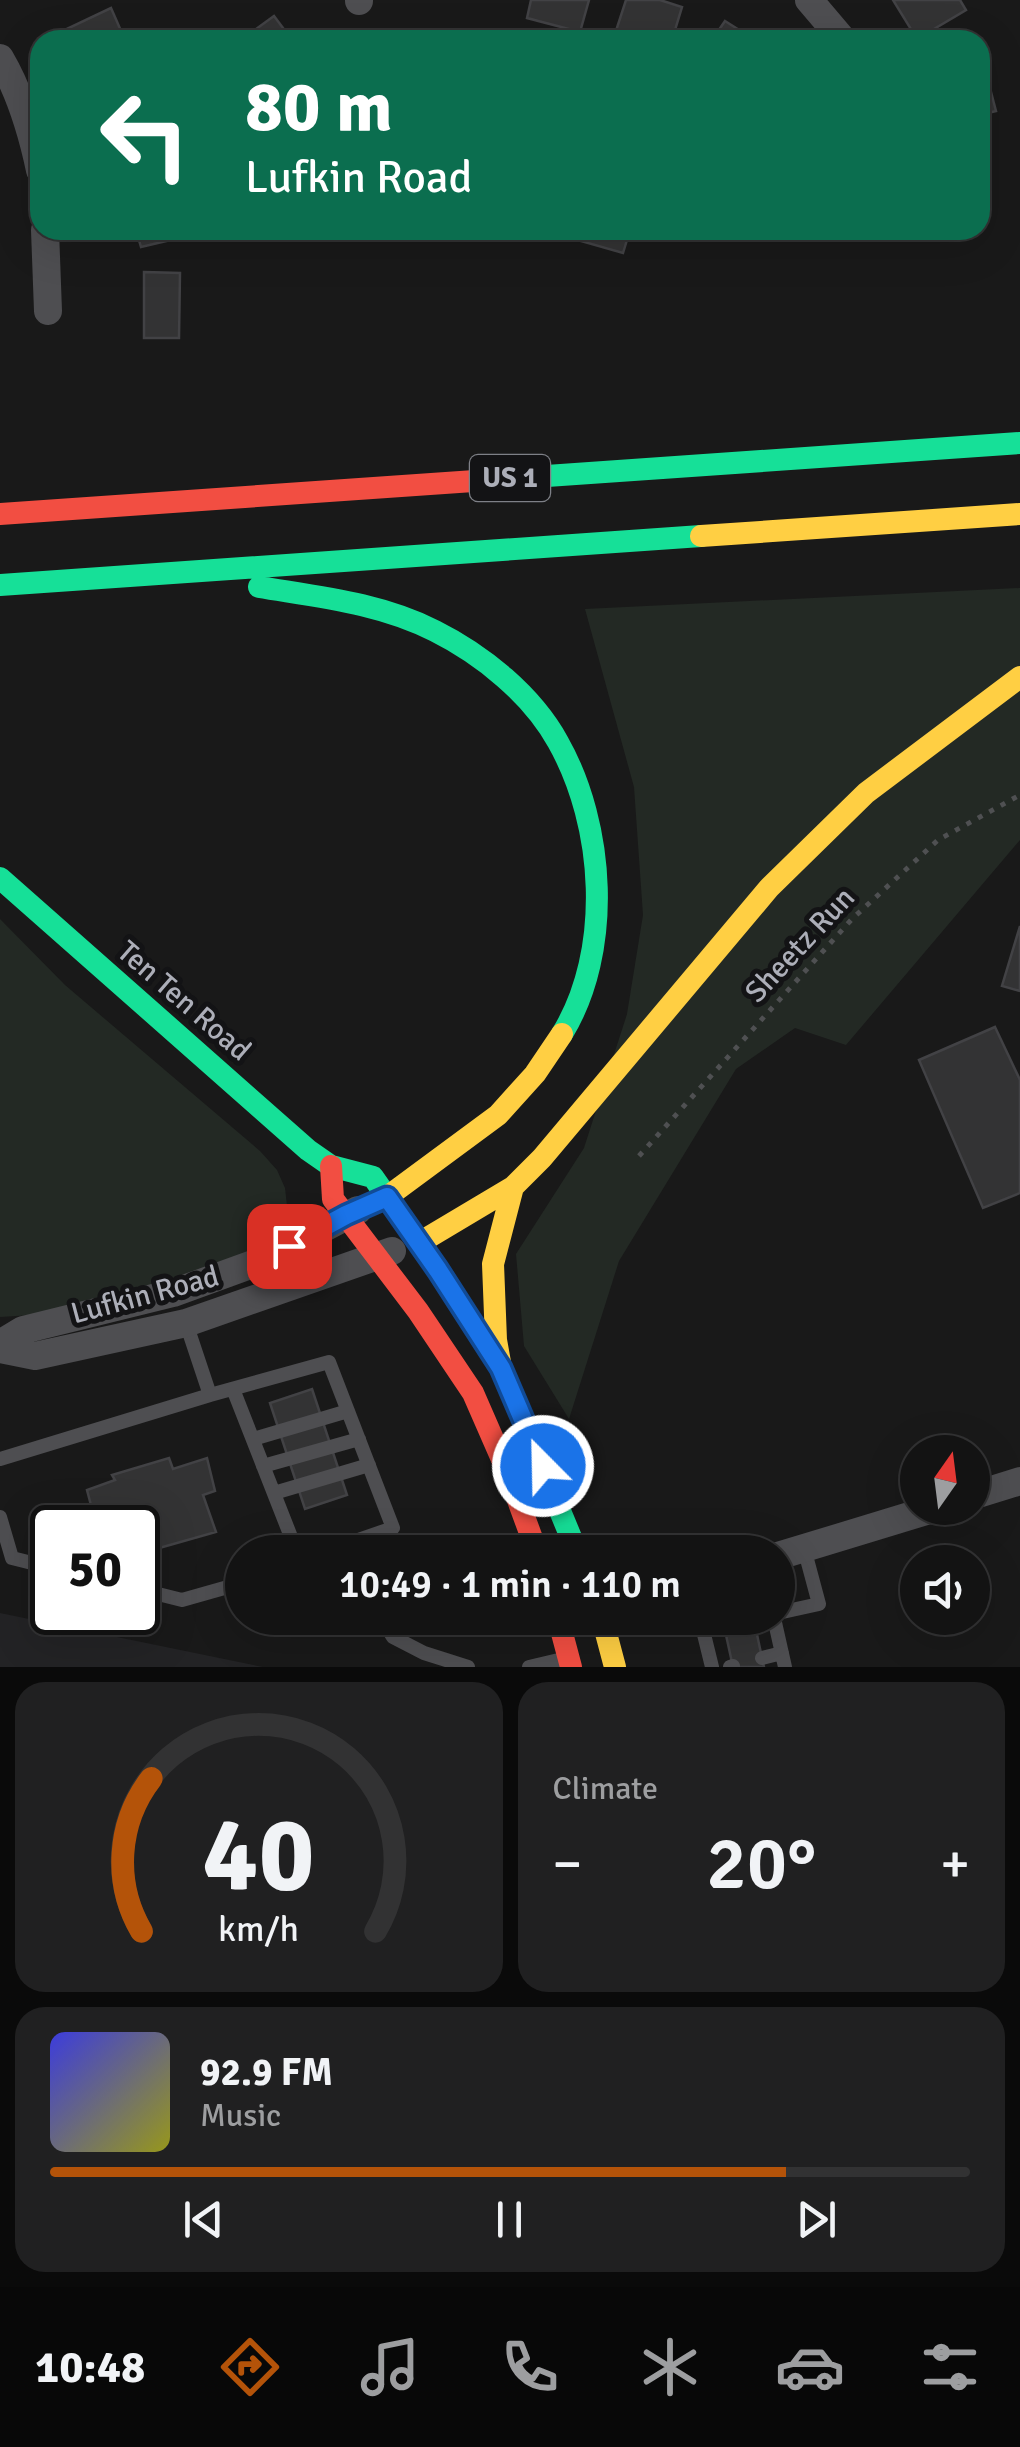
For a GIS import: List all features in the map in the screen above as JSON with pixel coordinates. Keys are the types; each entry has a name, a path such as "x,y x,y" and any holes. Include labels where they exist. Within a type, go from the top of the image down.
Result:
{"main road":[{"name":"US 1","path":"0,514 1020,443"},
{"path":"0,585 1020,514"},
{"path":"184,573 363,605 420,623 471,651 524,698 557,740 584,800 594,848 597,902 588,973 572,1017 548,1058 495,1119 387,1197"},
{"path":"419,1243 513,1187 542,1158 769,888 866,792 1020,678"},
{"name":"Ten Ten Road","path":"0,878 308,1150 331,1166 373,1177 501,1368 570,1535"},
{"path":"331,1166 333,1199 418,1311 472,1393 532,1535"},
{"path":"501,1368 496,1340 494,1264 513,1187"},
{"path":"563,1635 570,1662"},
{"path":"607,1635 615,1667"}],"street":[{"path":"808,0 834,30"},
{"path":"0,58 30,132"},
{"path":"45,240 48,311"},
{"name":"Lufkin Road","path":"0,1346 23,1330 173,1293 260,1262 387,1197"},
{"name":"Lufkin Road","path":"0,1346 35,1356 186,1323 419,1243"},
{"path":"990,1490 1020,1481"},
{"path":"795,1551 900,1519"}],"lane":[{"path":"186,1323 210,1395"},
{"path":"0,1459 328,1362 393,1528 379,1535"},
{"path":"233,1389 274,1493 286,1535"},
{"path":"253,1439 348,1411"},
{"path":"263,1466 359,1439"},
{"path":"274,1493 369,1465"},
{"path":"0,1518 12,1558 30,1562"},
{"path":"795,1559 819,1604 795,1610"},
{"path":"160,1594 182,1600 225,1588"},
{"path":"393,1635 424,1652 468,1667"},
{"path":"705,1635 712,1667"},
{"path":"762,1658 783,1660 779,1635"},
{"path":"530,1667 570,1662"}],"path":[{"name":"Sheetz Run","path":"638,1156 852,919 938,840 1020,795"}],"shaded area":[{"path":"1020,588 1020,840 846,1045 795,1028 736,1069 619,1261 569,1419 524,1346 516,1254 584,1148 627,1014 643,915 634,787 585,609"},
{"path":"0,919 65,985 260,1151 277,1170 287,1206 267,1245 161,1288 32,1315 0,1317"},
{"path":"0,1613 30,1619 30,1635 107,1635 263,1667 0,1667"}],"building":[{"path":"531,0 589,0 581,30 527,18"},
{"path":"626,0 660,0 682,7 675,30 616,30"},
{"path":"893,0 960,0 966,10 932,30 911,30"},
{"path":"111,8 121,30 64,30"},
{"path":"274,16 284,30 255,30"},
{"path":"725,21 739,30 719,30"},
{"path":"990,88 996,111 990,112"},
{"path":"139,240 171,240 141,247"},
{"path":"577,240 627,240 623,253"},
{"path":"144,272 180,273 179,338 144,338"},
{"path":"1020,926 1020,991 1002,986"},
{"path":"995,1027 1020,1080 1020,1193 983,1208 919,1060"},
{"path":"312,1389 347,1495 305,1509 270,1403"},
{"path":"169,1458 173,1469 207,1458 215,1491 203,1495 216,1532 160,1548 160,1505 91,1505 87,1490 115,1480 112,1475"},
{"path":"726,1635 757,1635 764,1667 733,1667"}],"traffic: fast":[{"path":"518,478 1020,443"},
{"path":"0,585 701,536"},
{"path":"259,587 371,607 435,631 505,678 547,725 574,775 586,811 597,888 590,965 562,1034"},
{"path":"0,878 308,1150 331,1166 373,1177 501,1368 570,1535"}],"traffic: slow":[{"path":"701,536 1020,514"},
{"path":"419,1243 513,1187 542,1158 769,888 866,793 1020,677"},
{"path":"387,1197 498,1115 535,1074 562,1034"},
{"path":"501,1368 493,1264 513,1187"},
{"path":"607,1635 615,1667"}],"traffic: jam":[{"path":"0,514 518,478"},
{"path":"331,1166 333,1199 418,1311 473,1393 531,1535"},
{"path":"563,1635 571,1667"}],"route":[{"path":"289,1246 387,1197 501,1368 543,1466"}]}
